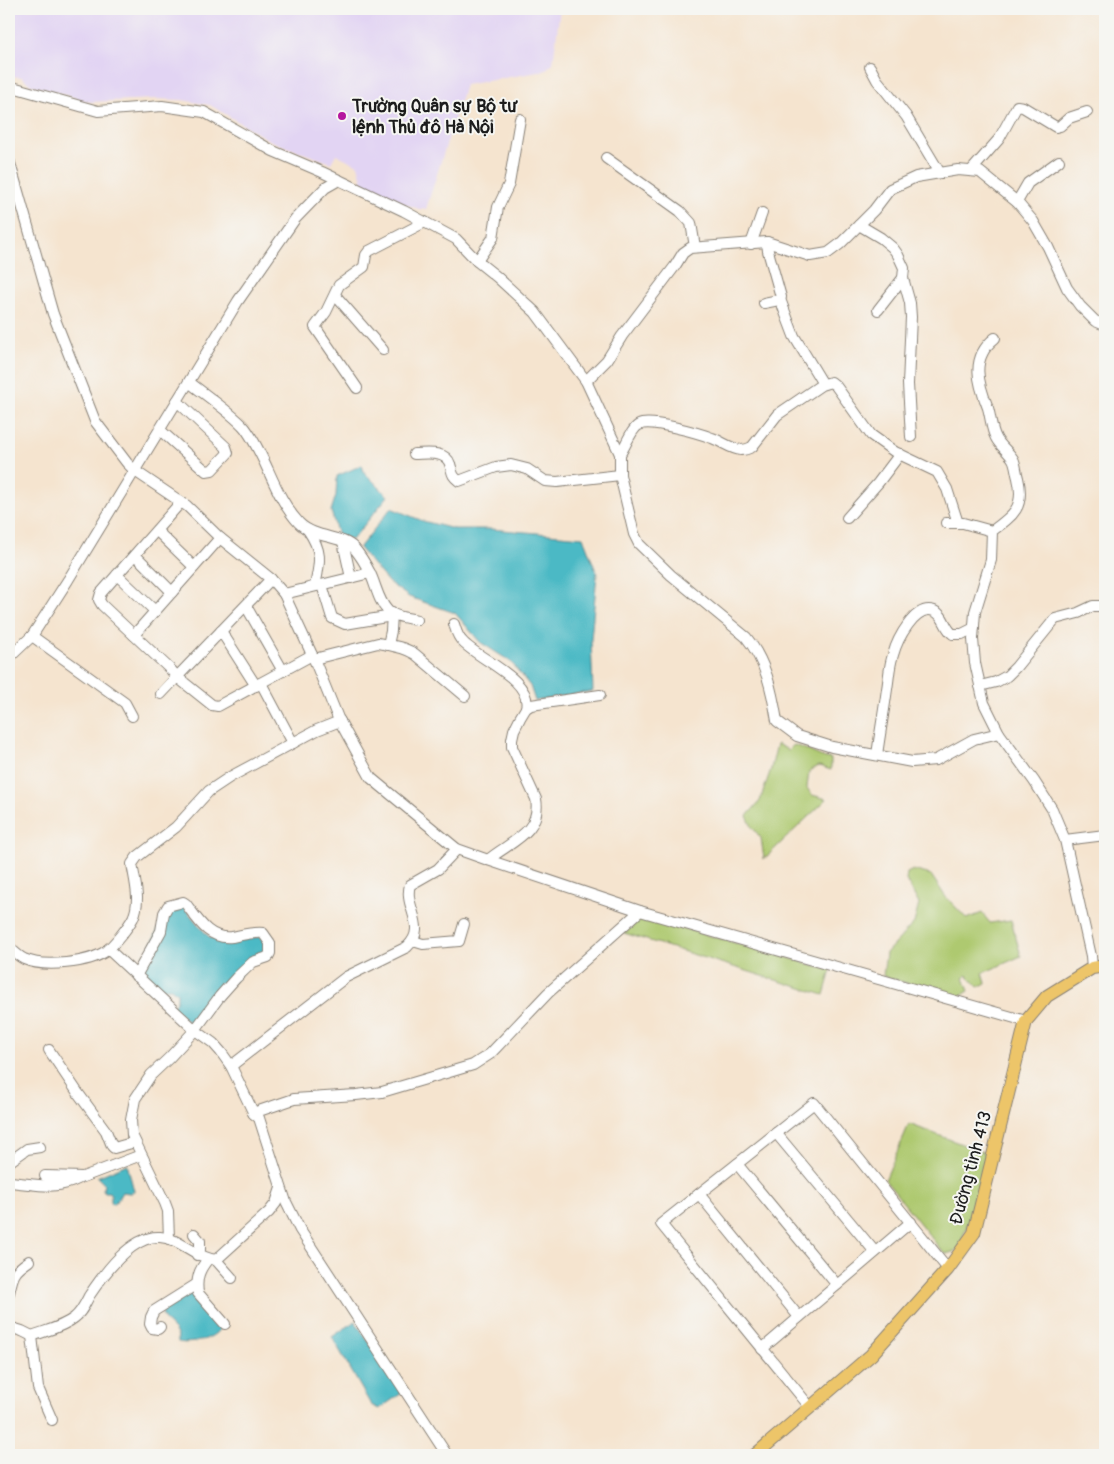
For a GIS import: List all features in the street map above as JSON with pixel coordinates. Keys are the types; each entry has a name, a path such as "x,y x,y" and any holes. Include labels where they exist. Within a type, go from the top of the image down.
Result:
{"main road":[{"name":"Đường tỉnh 413","path":"755,1455 871,1355 948,1269 974,1234 1026,1021 1046,996 1092,968 1105,966"}],"street":[{"path":"870,67 877,80 906,116 940,173"},
{"path":"9,86 98,111 162,106 204,112 273,151 339,180 456,239 477,261 535,312 586,381 620,454 620,475 634,534 639,544 671,575 746,637 756,648 773,694 777,722 797,736 832,747 912,762 936,760 974,739 999,732"},
{"path":"971,171 999,139 1017,106 1056,127 1069,118 1087,112"},
{"path":"477,261 493,238 496,229 498,207 509,184 520,118"},
{"path":"606,158 680,211 690,223 695,247"},
{"path":"9,160 53,314 95,421 135,471 181,502 220,538 271,579 284,594 340,721 371,778 457,849 640,911 1026,1021"},
{"path":"1017,202 1028,182 1059,161"},
{"path":"586,381 612,353 622,336 675,266 683,252 695,247 767,242 810,256 828,253 840,244 874,210 890,189 916,177 958,170 980,172 1017,202 1033,221 1048,247 1067,288 1080,306 1096,321 1105,325"},
{"path":"13,654 32,636 238,301 295,219 325,188 339,180"},
{"path":"751,244 762,213"},
{"path":"357,388 315,326 324,315 342,282 364,266 366,255 369,251 425,222"},
{"path":"859,225 881,238 898,254 904,268 903,278 912,317 908,384 911,437"},
{"path":"767,242 781,294 780,298 794,336 823,384"},
{"path":"878,310 903,278"},
{"path":"335,295 383,350"},
{"path":"764,303 780,298"},
{"path":"992,531 1009,518 1018,507 1021,498 1021,488 1014,460 995,436 979,385 979,365 983,352 987,344 995,338"},
{"path":"189,382 243,426 258,450 287,508 316,541 319,550 318,586 332,618 345,624 392,614 417,620"},
{"path":"620,454 636,427 640,424 650,423 684,430 712,438 737,449 746,450 752,447 777,416 823,384 831,382 834,383 867,431 884,446 937,472 947,489 958,523"},
{"path":"160,430 206,470 212,470 228,453 226,446 178,401"},
{"path":"414,454 446,457 449,461 452,476 459,481 496,467 511,465 527,469 545,480 557,482 620,475"},
{"path":"847,518 878,483 900,454"},
{"path":"181,502 101,593 99,600 177,677 215,707 313,657 378,643 409,650 465,696"},
{"path":"946,522 992,531"},
{"path":"307,530 353,546 370,573 382,603 392,614 388,645"},
{"path":"157,531 194,567"},
{"path":"992,531 991,560 975,612 973,639 975,663 980,686 984,703 999,732 1052,808 1065,840 1092,968"},
{"path":"134,635 220,538"},
{"path":"343,542 351,578"},
{"path":"135,555 172,592"},
{"path":"284,594 370,573"},
{"path":"117,575 155,612"},
{"path":"161,694 271,579"},
{"path":"246,606 283,671"},
{"path":"980,686 996,682 1007,676 1055,619 1078,613 1093,606 1105,606"},
{"path":"877,755 892,657 908,624 919,613 929,610 936,612 942,617 947,629 953,634 962,634 974,628"},
{"path":"454,624 460,639 468,647 512,678 525,695 527,702 526,708 514,730 512,747 536,799 538,808 527,833 501,849 488,860"},
{"path":"221,632 258,684 293,743"},
{"path":"32,636 125,703 132,716"},
{"path":"526,708 531,705 600,695"},
{"path":"9,946 24,959 49,963 75,962 97,956 108,949 133,918 137,906 137,887 132,864 136,856 176,827 209,791 230,777 317,730 340,721"},
{"path":"1065,840 1105,835"},
{"path":"230,1066 346,977 407,946 413,941 416,928 410,901 410,884 438,869 457,849"},
{"path":"136,976 161,931 164,914 168,906 172,904 183,902 186,904 212,934 227,937 259,933 266,935 271,948 268,957 254,962 236,978 195,1030 151,1075 135,1099 131,1130 168,1211 169,1239"},
{"path":"253,1113 294,1099 356,1096 382,1092 474,1065 490,1054 548,994 640,911"},
{"path":"413,941 423,944 459,941 464,924"},
{"path":"108,949 195,1030 213,1043 230,1066 253,1113 259,1118 286,1202 300,1230 447,1455"},
{"path":"49,1050 106,1131 112,1146 114,1148 135,1142"},
{"path":"810,1407 661,1224 814,1103 948,1269"},
{"path":"776,1133 875,1252"},
{"path":"9,1162 28,1149 40,1147"},
{"path":"10,1182 58,1186 73,1182 141,1155"},
{"path":"737,1164 837,1285"},
{"path":"45,1176 83,1177"},
{"path":"225,1324 198,1293 197,1284 201,1268 269,1212 276,1203 281,1186"},
{"path":"699,1194 799,1318"},
{"path":"762,1349 910,1222"},
{"path":"194,1234 200,1241 200,1250 197,1255"},
{"path":"9,1328 32,1336 75,1318 112,1265 123,1254 139,1242 158,1237 169,1239 197,1255 212,1260 232,1278"},
{"path":"9,1293 14,1272 29,1261"},
{"path":"160,1327 158,1329 152,1328 150,1324 150,1317 154,1311 197,1284"},
{"path":"32,1336 38,1388 52,1420"}],"shaded area":[{"name":"Trường Quân sự Bộ tư lệnh Thủ đô Hà Nội","path":"9,9 560,9 553,63 544,71 465,85 426,209 419,209 363,184 358,165 336,154 331,163 289,148 269,140 210,105 182,100 154,99 90,102 31,85 22,77 9,76"}],"green space":[{"path":"777,744 788,750 794,745 831,759 831,770 819,766 809,771 807,788 812,795 827,799 764,859 761,838 752,827 747,816 760,801"},
{"path":"913,870 931,875 945,896 967,919 982,913 990,923 1011,920 1021,956 983,973 986,983 978,987 967,975 964,978 969,991 956,998 883,976 886,953 914,923 919,904 906,880 907,873"},
{"path":"647,918 831,970 824,995 624,933 641,919"},
{"path":"909,1124 988,1154 971,1215 959,1248 953,1252 946,1254 942,1251 885,1180"}],"water":[{"path":"362,465 364,472 388,496 352,540 338,536 331,511 336,495 337,476"},
{"path":"391,508 423,521 454,529 491,529 583,537 597,574 591,639 593,691 535,701 530,686 511,662 480,642 455,613 409,597 388,582 359,548"},
{"path":"181,904 208,936 227,941 260,937 263,939 269,953 253,961 193,1026 172,1007 177,1000 177,993 171,988 164,988 159,994 139,973 166,911"},
{"path":"127,1164 134,1191 130,1193 122,1192 117,1201 112,1204 111,1195 103,1190 104,1184 97,1177"},
{"path":"192,1292 222,1325 215,1334 203,1340 190,1343 178,1342 176,1333 165,1321 162,1313 164,1309"},
{"path":"355,1321 402,1393 379,1409 371,1405 332,1337"}],"place":[{"name":"Trường Quân sự Bộ tư lệnh Thủ đô Hà Nội","path":"342,116"}]}
